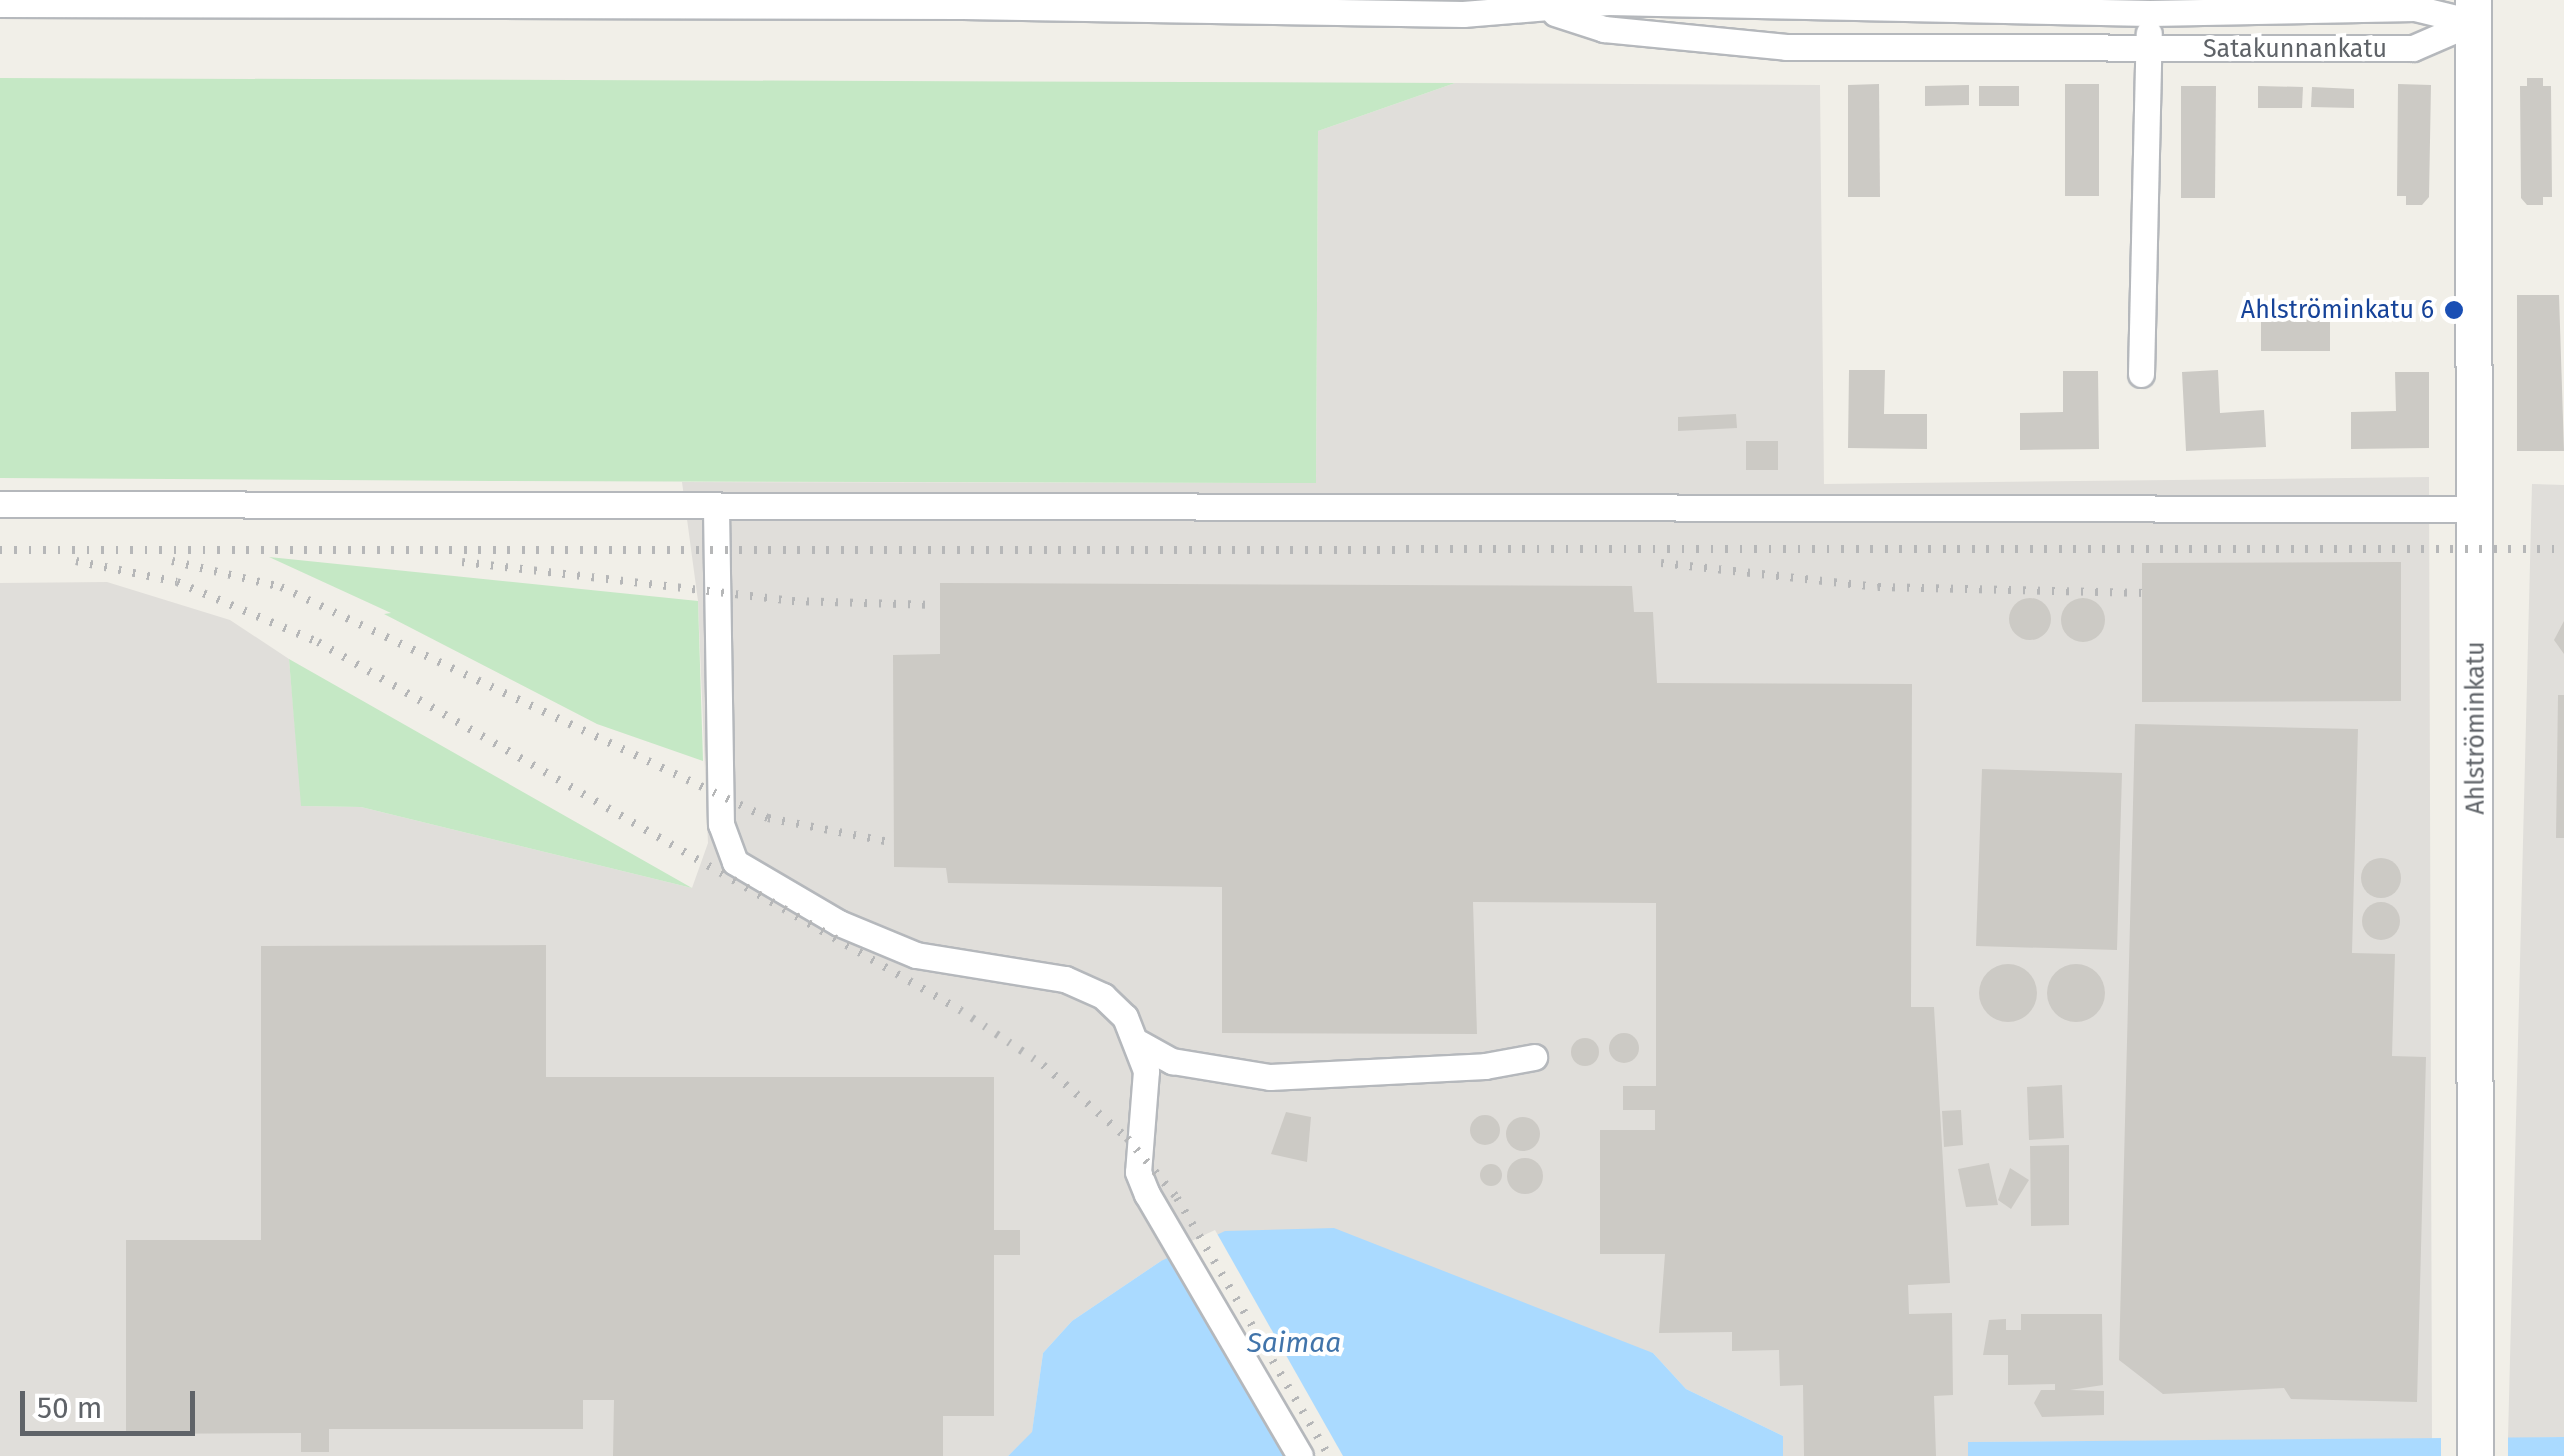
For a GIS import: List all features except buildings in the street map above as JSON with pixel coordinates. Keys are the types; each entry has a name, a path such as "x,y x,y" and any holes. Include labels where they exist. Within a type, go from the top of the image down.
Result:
{"street":[{"name":"Satakunnankatu","path":"0,4 963,3 1550,11 1608,2 2150,13 2415,8 2473,11"},
{"name":"Satakunnankatu","path":"1550,11 1604,29 1741,45 2149,49 2413,48 2473,11"},
{"name":"Ahlströminkatu","path":"2473,11 2475,1456"},
{"path":"2141,374 2150,13"},
{"path":"0,504 716,509 2476,509"},
{"path":"716,509 721,824 735,862 839,923 916,956 1065,979 1091,990 1124,1017 1140,1043 1146,1071 1138,1172 1300,1456"},
{"path":"1140,1043 1172,1060 1270,1077 1484,1066 1534,1056"}],"shaded area":[{"path":"1455,83 1820,85 1824,484 2429,477 2432,1439 1969,1442 1968,1456 1783,1456 1783,1436 1686,1389 1653,1353 1161,1261 1072,1321 1043,1353 1032,1433 1008,1456 0,1456 0,583 107,582 230,620 289,659 302,806 361,807 692,888 708,843 698,601 682,482 1316,483 1318,131"},
{"path":"2532,484 2564,485 2564,1437 2508,1439"}],"green space":[{"path":"0,78 1455,83 1318,131 1316,483 493,481 0,478"},
{"path":"269,557 698,601 703,761 597,724 384,614 391,613"},
{"path":"289,659 692,888 361,807 301,806"}],"water":[{"name":"Saimaa","path":"1334,1228 1653,1353 1686,1389 1783,1436 1783,1456 1008,1456 1032,1432 1043,1353 1072,1321 1161,1261 1225,1231"},
{"path":"2564,1437 2564,1456 1968,1456 1968,1442"}],"pier":[{"path":"1215,1230 1343,1456 1284,1456 1168,1252"},
{"path":"2441,1434 2508,1434 2508,1456 2441,1456"}],"railway":[{"path":"0,550 2564,549"},
{"path":"76,561 177,582 318,642 960,1010 1043,1065 1127,1138 1177,1198 1329,1456"},
{"path":"172,561 281,587 768,818 889,842"},
{"path":"462,562 792,601 936,605"},
{"path":"1661,563 1878,587 2146,593"}],"place":[{"name":"Ahlströminkatu 6","path":"2454,310"}]}
